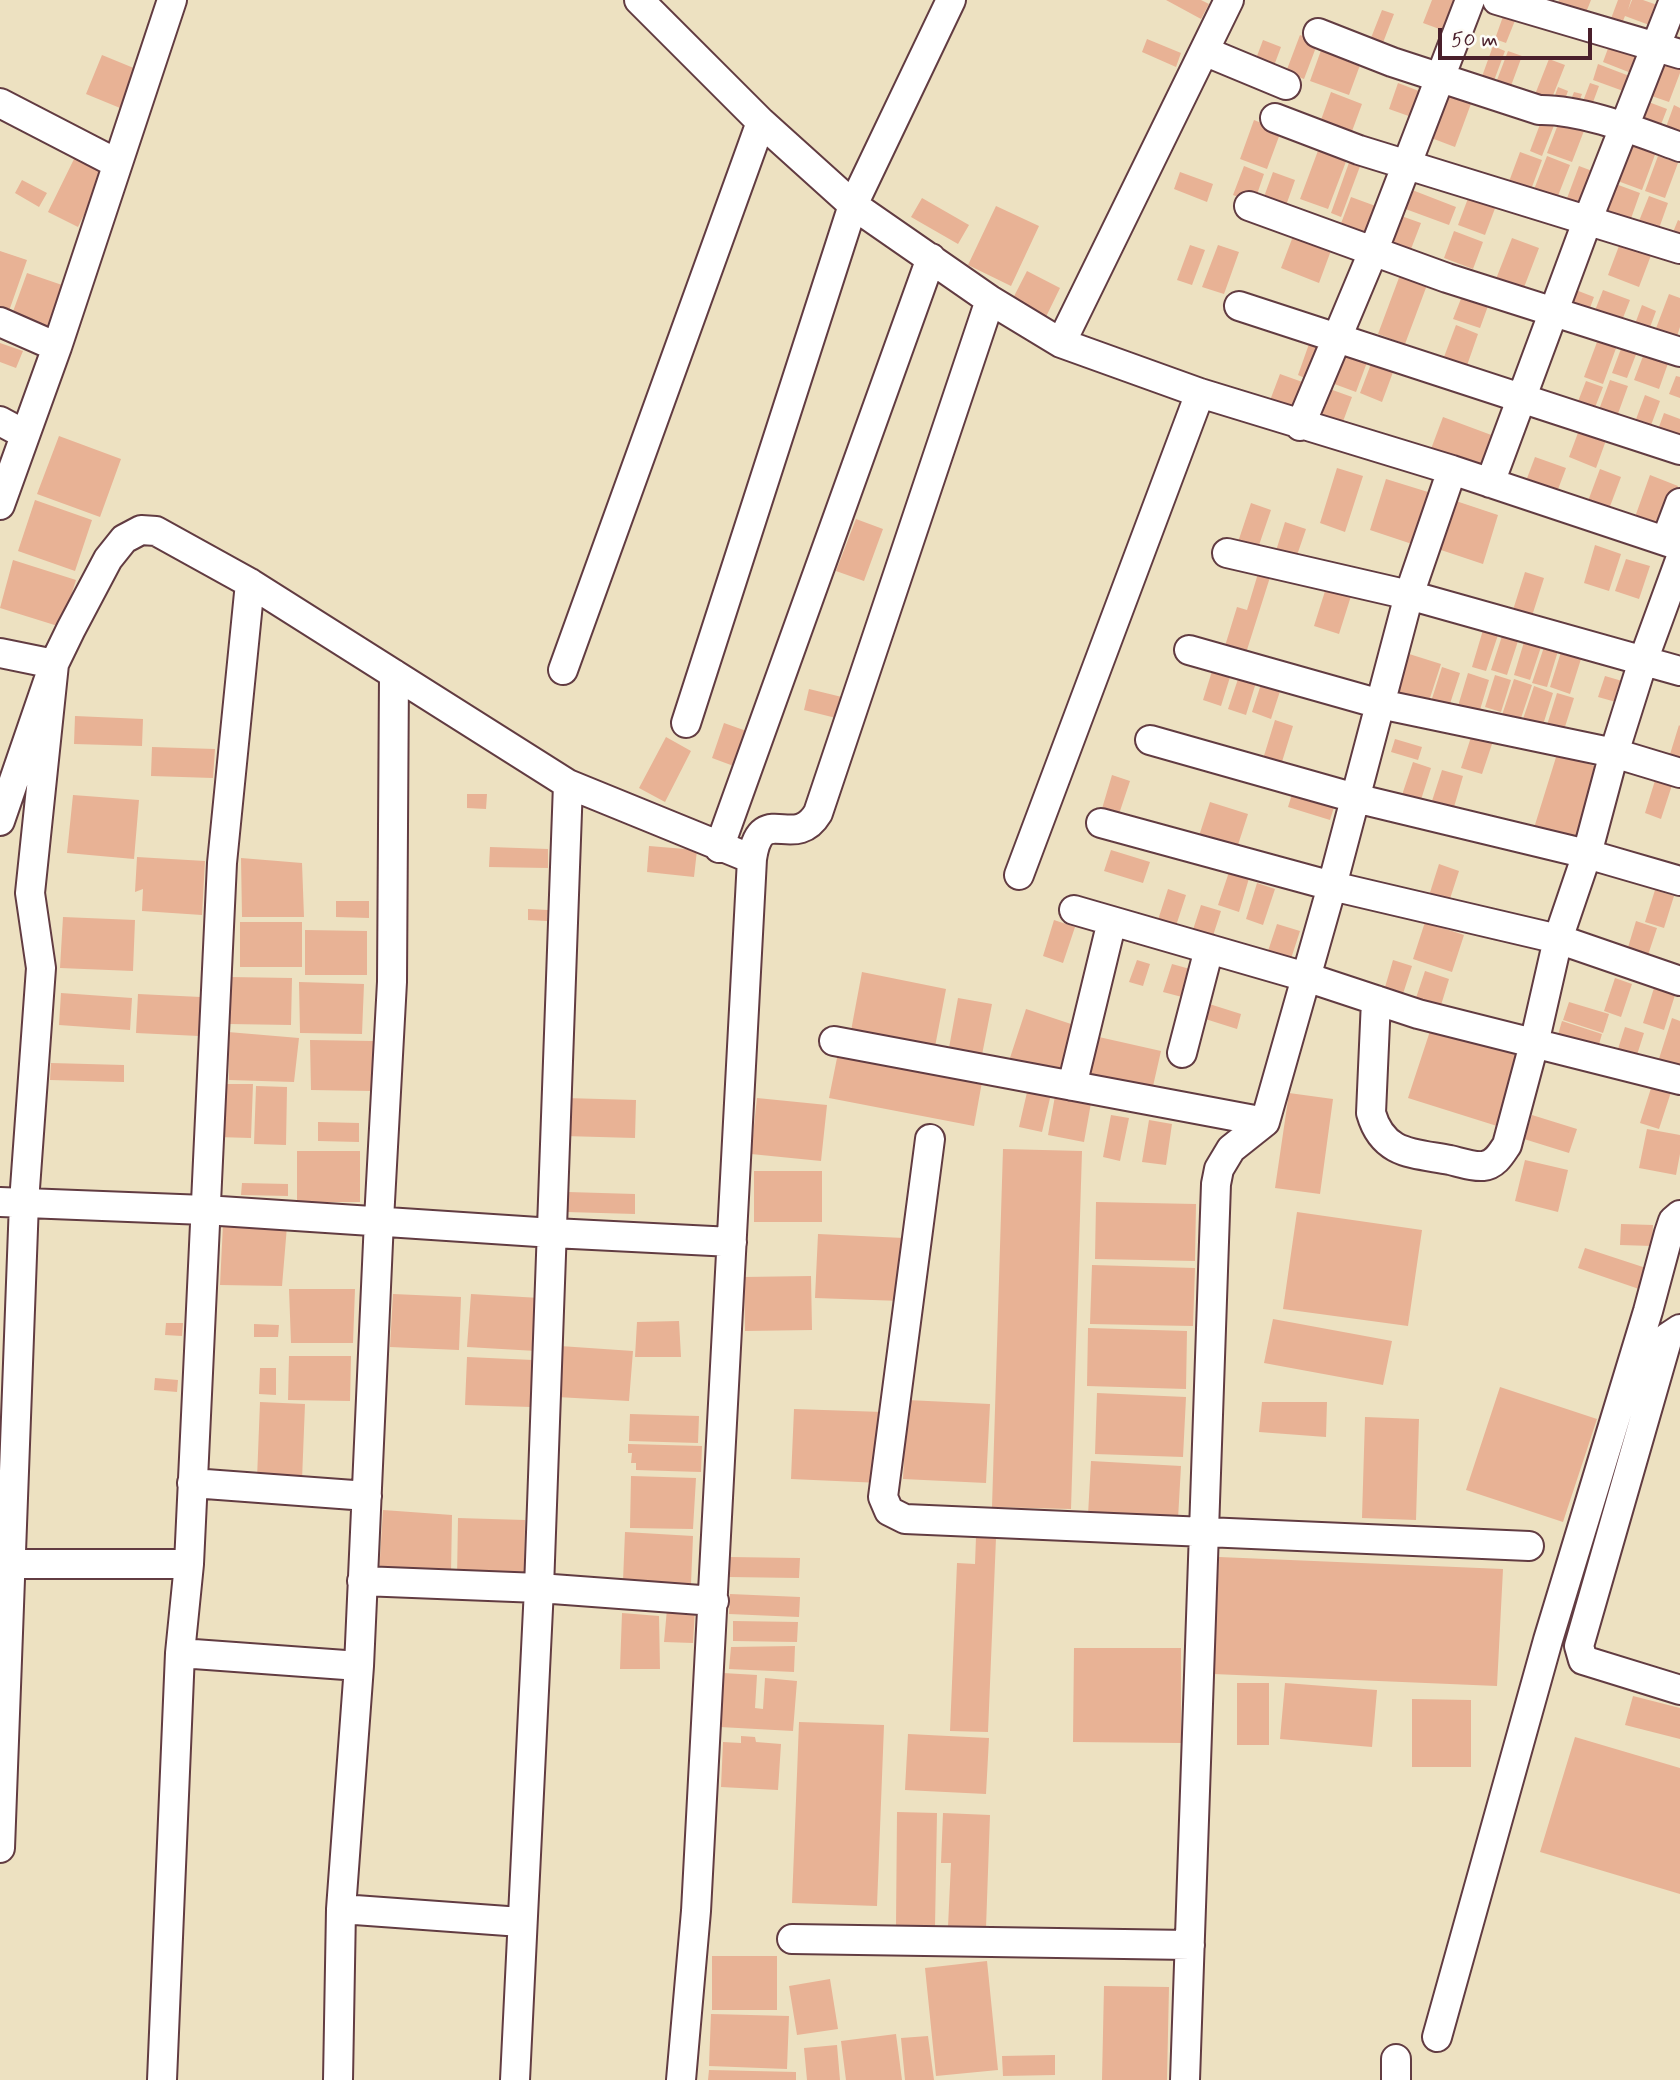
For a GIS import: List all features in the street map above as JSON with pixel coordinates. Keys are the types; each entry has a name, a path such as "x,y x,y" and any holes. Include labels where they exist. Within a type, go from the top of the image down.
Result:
{"street":[{"path":"0,505 12,427 57,347 172,0"},
{"path":"639,0 761,122 853,205 990,300 1061,343 1300,426 1452,470 1675,549"},
{"path":"686,723 853,205 951,0"},
{"path":"1061,343 1229,0"},
{"path":"1300,426 1373,251 1470,0"},
{"path":"1497,0 1668,50"},
{"path":"1490,483 1625,127 1668,50 1674,0"},
{"path":"1318,33 1392,62 1539,110 1553,110 1625,127 1680,148"},
{"path":"1204,51 1286,85"},
{"path":"0,103 116,163"},
{"path":"1275,118 1359,150 1680,249"},
{"path":"563,670 761,122"},
{"path":"1249,206 1447,278 1680,352"},
{"path":"719,848 931,258"},
{"path":"681,2080 695,1930 752,859 760,834 769,828 800,830 811,826 818,813 990,300"},
{"path":"1239,306 1680,450"},
{"path":"0,322 57,347"},
{"path":"1019,875 1200,393"},
{"path":"1185,2080 1216,1184 1219,1169 1231,1149 1265,1122 1332,886 1409,595 1452,470"},
{"path":"1376,1000 1371,1113 1375,1129 1403,1152 1483,1166 1497,1160 1507,1145 1558,939 1587,854 1675,549 1680,503"},
{"path":"0,821 54,664 108,559 124,539 141,530 156,531 250,583 568,785 719,848 752,859"},
{"path":"1227,553 1409,595 1680,671"},
{"path":"162,2080 180,1653 189,1564 222,863 250,583"},
{"path":"1189,650 1380,705 1614,753 1680,773"},
{"path":"0,653 54,664"},
{"path":"0,1847 12,1202 41,968 30,893 54,664"},
{"path":"338,2080 341,1909 359,1666 392,982 394,674"},
{"path":"1150,740 1354,798 1587,854 1680,880"},
{"path":"514,2080 539,1588 568,785"},
{"path":"1101,823 1332,886 1558,939 1680,981"},
{"path":"1074,910 1306,977 1418,1014 1680,1080"},
{"path":"1072,1086 1112,921"},
{"path":"1182,1053 1209,949"},
{"path":"834,1041 1265,1122"},
{"path":"930,1139 883,1497 889,1511 905,1519 1529,1546"},
{"path":"12,1202 205,1210 732,1242"},
{"path":"1437,2037 1548,1640 1669,1233 1673,1221 1680,1215"},
{"path":"1680,1329 1668,1337 1578,1646 1583,1660 1680,1690"},
{"path":"192,1483 366,1496"},
{"path":"5,1564 189,1564"},
{"path":"362,1581 539,1588 714,1601"},
{"path":"180,1653 359,1666"},
{"path":"341,1909 521,1922"},
{"path":"792,1939 1190,1945"}],"building":[{"path":"1166,0 1201,0 1209,4 1201,19"},
{"path":"1432,0 1465,0 1453,34 1423,23"},
{"path":"1559,0 1591,0 1583,20 1554,12"},
{"path":"1618,0 1631,0 1628,10 1632,0 1643,0 1660,6 1652,26 1625,16 1620,28 1609,24"},
{"path":"1506,8 1518,13 1506,43 1495,39"},
{"path":"1382,10 1394,14 1379,53 1367,48"},
{"path":"1300,35 1318,42 1304,79 1286,72"},
{"path":"1147,39 1181,53 1176,67 1142,52"},
{"path":"1263,40 1281,47 1272,71 1254,64"},
{"path":"1324,42 1363,57 1349,95 1310,81"},
{"path":"1610,43 1638,53 1631,73 1603,62"},
{"path":"1493,46 1505,51 1492,86 1480,82"},
{"path":"1508,51 1522,56 1508,94 1494,88"},
{"path":"102,55 141,71 125,110 86,94"},
{"path":"1549,59 1565,65 1550,103 1534,97"},
{"path":"1656,59 1680,67 1669,102 1643,93"},
{"path":"1598,64 1632,77 1626,92 1593,80"},
{"path":"1398,83 1427,94 1417,119 1389,109"},
{"path":"1590,83 1599,86 1589,113 1580,109"},
{"path":"1558,87 1568,91 1564,102 1554,98"},
{"path":"1443,90 1472,101 1455,147 1426,136"},
{"path":"1331,92 1362,104 1348,142 1317,131"},
{"path":"1574,92 1582,94 1576,110 1568,107"},
{"path":"1646,101 1667,109 1657,135 1636,128"},
{"path":"1674,105 1680,108 1680,145 1662,138"},
{"path":"1562,114 1587,123 1572,162 1547,153"},
{"path":"1542,119 1555,123 1542,156 1530,151"},
{"path":"1254,120 1281,131 1267,169 1240,159"},
{"path":"1629,142 1656,152 1642,190 1615,180"},
{"path":"1319,148 1347,159 1328,209 1300,199"},
{"path":"1520,152 1542,160 1529,195 1507,187"},
{"path":"1547,156 1570,165 1556,201 1533,192"},
{"path":"1658,156 1678,163 1665,198 1645,191"},
{"path":"75,157 105,172 78,227 48,212"},
{"path":"1351,157 1362,161 1341,217 1331,213"},
{"path":"1244,166 1264,174 1254,203 1233,195"},
{"path":"1579,166 1603,175 1590,210 1566,201"},
{"path":"1180,172 1213,184 1207,202 1174,189"},
{"path":"1273,172 1295,180 1283,214 1261,205"},
{"path":"22,180 47,193 39,207 15,193"},
{"path":"1613,183 1640,193 1628,227 1600,216"},
{"path":"1407,188 1456,207 1449,225 1400,207"},
{"path":"1470,193 1497,203 1485,235 1458,225"},
{"path":"1649,196 1668,203 1657,234 1637,226"},
{"path":"1351,197 1381,208 1367,245 1337,234"},
{"path":"922,198 969,225 958,244 911,217"},
{"path":"996,206 1039,226 1011,286 968,265"},
{"path":"1390,212 1421,223 1406,262 1376,250"},
{"path":"1678,220 1680,221 1680,241 1671,237"},
{"path":"1295,231 1333,245 1319,283 1281,268"},
{"path":"1454,231 1483,242 1473,269 1444,258"},
{"path":"1512,238 1539,248 1523,290 1496,279"},
{"path":"1622,238 1653,250 1639,287 1608,275"},
{"path":"1190,245 1205,250 1192,285 1177,280"},
{"path":"1218,245 1239,252 1224,294 1202,287"},
{"path":"0,251 27,260 9,311 0,308"},
{"path":"1027,271 1060,288 1043,323 1009,306"},
{"path":"27,273 65,286 50,330 11,317"},
{"path":"1400,275 1427,285 1405,344 1378,334"},
{"path":"1466,286 1492,295 1480,328 1453,319"},
{"path":"1568,287 1594,297 1587,316 1561,306"},
{"path":"1603,290 1630,300 1621,323 1594,313"},
{"path":"1669,294 1680,298 1680,327 1676,339 1655,331"},
{"path":"1642,305 1656,311 1649,330 1635,324"},
{"path":"1456,325 1478,334 1464,374 1441,365"},
{"path":"1600,334 1619,340 1603,384 1584,377"},
{"path":"1625,338 1640,344 1627,378 1612,373"},
{"path":"0,343 23,351 16,368 0,362"},
{"path":"1648,343 1672,352 1659,389 1634,380"},
{"path":"1309,344 1321,349 1309,380 1298,375"},
{"path":"1341,347 1369,357 1356,392 1329,382"},
{"path":"1374,356 1396,364 1382,402 1360,393"},
{"path":"1280,374 1308,384 1298,413 1269,403"},
{"path":"1676,376 1680,377 1680,398 1669,394"},
{"path":"1610,380 1628,386 1615,422 1597,415"},
{"path":"1586,381 1603,387 1592,415 1575,409"},
{"path":"1327,388 1352,397 1341,427 1316,418"},
{"path":"1645,395 1660,401 1647,436 1632,430"},
{"path":"1664,413 1680,419 1680,444 1656,435"},
{"path":"1443,417 1494,436 1482,468 1431,449"},
{"path":"1582,422 1609,432 1596,468 1569,457"},
{"path":"59,436 121,459 100,517 37,494"},
{"path":"1535,457 1566,468 1554,500 1523,489"},
{"path":"1337,468 1363,476 1345,532 1320,523"},
{"path":"1600,469 1621,477 1609,509 1588,501"},
{"path":"1650,475 1678,486 1662,528 1635,517"},
{"path":"1386,479 1428,492 1412,544 1370,530"},
{"path":"35,500 92,520 75,571 18,551"},
{"path":"1453,500 1498,515 1483,564 1438,549"},
{"path":"1251,503 1271,510 1257,551 1237,545"},
{"path":"856,519 883,529 864,581 836,571"},
{"path":"1285,522 1306,529 1295,561 1275,554"},
{"path":"1595,545 1621,554 1609,591 1584,583"},
{"path":"1626,559 1650,566 1639,599 1615,591"},
{"path":"13,560 76,580 61,627 0,608"},
{"path":"1260,567 1272,571 1246,653 1225,646 1237,607 1247,610"},
{"path":"1525,572 1544,578 1532,616 1513,610"},
{"path":"1326,588 1351,596 1339,634 1314,626"},
{"path":"1483,630 1498,635 1486,671 1472,667"},
{"path":"1502,636 1518,641 1507,675 1491,670"},
{"path":"1524,642 1541,647 1530,680 1514,675"},
{"path":"1544,647 1558,651 1547,687 1532,683"},
{"path":"1561,652 1581,659 1570,694 1550,687"},
{"path":"1406,653 1441,664 1428,704 1393,693"},
{"path":"1442,667 1460,673 1447,713 1429,708"},
{"path":"1213,668 1231,674 1221,706 1203,700"},
{"path":"1241,670 1258,676 1246,715 1228,709"},
{"path":"1468,673 1489,680 1479,713 1458,706"},
{"path":"1495,675 1511,680 1501,712 1485,707"},
{"path":"1605,676 1629,683 1623,704 1598,697"},
{"path":"1263,678 1282,685 1271,719 1252,712"},
{"path":"1514,679 1532,685 1520,721 1502,715"},
{"path":"1534,686 1553,693 1542,728 1522,722"},
{"path":"809,689 846,698 840,719 804,710"},
{"path":"1557,693 1574,698 1564,730 1547,725"},
{"path":"75,716 143,719 142,746 74,744"},
{"path":"1275,720 1293,726 1281,765 1263,759"},
{"path":"724,723 752,733 739,768 712,758"},
{"path":"1680,726 1680,768 1667,764"},
{"path":"1472,734 1493,741 1482,774 1461,768"},
{"path":"666,737 691,751 665,802 639,788"},
{"path":"1395,739 1422,747 1418,760 1391,752"},
{"path":"152,747 215,749 213,778 151,776"},
{"path":"1557,754 1601,768 1577,842 1534,828"},
{"path":"1413,762 1431,768 1419,806 1400,801"},
{"path":"1442,770 1463,776 1454,807 1432,801"},
{"path":"1657,774 1674,779 1661,819 1645,813"},
{"path":"1112,775 1130,781 1118,817 1101,812"},
{"path":"1294,788 1336,801 1330,820 1288,807"},
{"path":"467,794 487,794 486,809 467,808"},
{"path":"73,795 139,800 134,859 67,853"},
{"path":"1210,802 1248,814 1236,851 1198,839"},
{"path":"649,846 697,850 694,877 647,872"},
{"path":"490,847 548,849 548,868 489,867"},
{"path":"1111,850 1150,862 1143,883 1104,871"},
{"path":"137,857 205,861 202,915 142,911 143,889 135,892"},
{"path":"241,858 302,863 304,917 242,917"},
{"path":"1439,864 1459,871 1447,908 1427,902"},
{"path":"1230,869 1250,875 1239,912 1218,905"},
{"path":"1257,883 1275,889 1263,925 1246,919"},
{"path":"1168,889 1186,895 1174,932 1156,926"},
{"path":"1655,890 1674,896 1664,928 1645,922"},
{"path":"336,901 369,901 369,918 336,917"},
{"path":"1201,905 1221,911 1210,945 1190,939"},
{"path":"528,909 548,910 547,921 528,920"},
{"path":"63,917 135,920 133,971 60,968"},
{"path":"1054,920 1075,927 1063,963 1043,956"},
{"path":"1636,921 1657,928 1646,961 1626,954"},
{"path":"240,922 302,922 302,967 240,967"},
{"path":"1425,922 1464,935 1452,972 1413,959"},
{"path":"1277,924 1300,931 1288,968 1265,960"},
{"path":"305,930 367,931 367,975 305,975"},
{"path":"1137,960 1150,964 1143,986 1129,982"},
{"path":"1393,960 1412,966 1401,1000 1383,994"},
{"path":"1172,964 1190,969 1182,997 1163,992"},
{"path":"1425,971 1449,979 1438,1015 1413,1007"},
{"path":"862,972 946,989 934,1052 850,1036"},
{"path":"229,977 292,978 291,1025 229,1024"},
{"path":"1615,978 1632,984 1621,1017 1604,1011"},
{"path":"299,982 364,984 362,1034 300,1033"},
{"path":"1654,988 1675,995 1664,1030 1643,1023"},
{"path":"61,993 132,998 130,1030 59,1025"},
{"path":"138,994 201,997 199,1036 136,1033"},
{"path":"958,998 992,1004 980,1065 947,1059"},
{"path":"1203,1002 1241,1014 1237,1029 1199,1017"},
{"path":"1569,1002 1609,1014 1603,1033 1563,1020"},
{"path":"1026,1009 1077,1026 1060,1080 1008,1064"},
{"path":"1672,1018 1680,1021 1680,1069 1656,1068"},
{"path":"1562,1021 1602,1034 1597,1051 1557,1038"},
{"path":"1432,1025 1520,1053 1497,1126 1408,1098"},
{"path":"1625,1027 1644,1033 1636,1058 1617,1052"},
{"path":"228,1032 299,1038 294,1082 229,1080"},
{"path":"1090,1035 1161,1051 1151,1095 1081,1080"},
{"path":"310,1040 373,1041 373,1091 311,1090"},
{"path":"838,1053 982,1082 974,1126 829,1098"},
{"path":"51,1063 124,1065 124,1082 50,1080"},
{"path":"218,1084 253,1084 251,1138 217,1137"},
{"path":"1652,1085 1671,1092 1659,1129 1640,1123"},
{"path":"256,1086 287,1087 286,1145 254,1144"},
{"path":"1028,1088 1051,1094 1042,1132 1019,1127"},
{"path":"1289,1093 1333,1099 1320,1194 1275,1188"},
{"path":"1055,1096 1091,1103 1084,1142 1048,1135"},
{"path":"565,1098 636,1100 635,1138 564,1136"},
{"path":"757,1098 827,1105 821,1161 751,1154"},
{"path":"1111,1115 1129,1118 1120,1161 1103,1157"},
{"path":"1532,1115 1577,1129 1569,1153 1524,1139"},
{"path":"1149,1120 1172,1124 1166,1165 1142,1162"},
{"path":"318,1122 359,1123 359,1142 318,1141"},
{"path":"1647,1129 1680,1135 1676,1175 1639,1168"},
{"path":"1003,1149 1082,1151 1071,1509 992,1507"},
{"path":"297,1151 360,1151 360,1202 297,1202"},
{"path":"1525,1160 1568,1170 1558,1212 1515,1201"},
{"path":"754,1171 822,1171 822,1222 754,1222"},
{"path":"242,1183 288,1184 288,1196 241,1195"},
{"path":"568,1192 635,1194 635,1214 567,1212"},
{"path":"1096,1202 1196,1204 1195,1261 1095,1259"},
{"path":"1297,1212 1422,1230 1408,1326 1283,1309"},
{"path":"223,1224 287,1226 282,1286 220,1285"},
{"path":"1621,1224 1653,1225 1652,1246 1620,1245"},
{"path":"818,1234 904,1238 901,1301 815,1298"},
{"path":"1585,1248 1646,1268 1639,1289 1578,1268"},
{"path":"1092,1265 1195,1268 1193,1326 1090,1324"},
{"path":"811,1276 812,1330 745,1331 744,1277"},
{"path":"289,1289 355,1289 353,1343 291,1343"},
{"path":"393,1294 461,1297 459,1350 390,1347"},
{"path":"471,1294 540,1298 536,1351 467,1347"},
{"path":"1273,1319 1392,1341 1383,1385 1264,1363"},
{"path":"679,1321 681,1357 635,1357 637,1322"},
{"path":"166,1323 183,1323 182,1336 165,1335"},
{"path":"254,1324 279,1325 278,1337 254,1337"},
{"path":"1088,1328 1187,1331 1186,1389 1087,1386"},
{"path":"560,1346 633,1351 629,1401 557,1397"},
{"path":"289,1356 351,1356 350,1401 288,1400"},
{"path":"467,1357 533,1360 531,1407 465,1405"},
{"path":"260,1368 276,1368 276,1395 259,1394"},
{"path":"155,1378 178,1380 177,1392 154,1390"},
{"path":"1500,1387 1597,1419 1563,1522 1466,1490"},
{"path":"1097,1393 1186,1397 1183,1457 1095,1454"},
{"path":"907,1400 990,1404 986,1483 903,1479"},
{"path":"260,1402 305,1404 302,1480 257,1479"},
{"path":"1262,1402 1327,1402 1326,1437 1259,1432"},
{"path":"794,1409 883,1412 881,1483 791,1479"},
{"path":"630,1414 699,1416 698,1443 629,1441"},
{"path":"1365,1417 1419,1419 1416,1520 1362,1518"},
{"path":"628,1444 702,1446 701,1472 636,1470 636,1463 631,1463 632,1453 628,1453"},
{"path":"1091,1461 1181,1466 1178,1519 1088,1515"},
{"path":"631,1476 696,1478 693,1529 630,1528"},
{"path":"383,1510 452,1515 451,1574 379,1574"},
{"path":"458,1518 525,1520 524,1580 457,1579"},
{"path":"625,1532 693,1536 691,1584 623,1581"},
{"path":"976,1537 996,1538 988,1732 950,1731 957,1563 975,1564"},
{"path":"729,1557 800,1558 799,1578 729,1577"},
{"path":"1219,1557 1503,1569 1497,1686 1213,1674"},
{"path":"730,1594 800,1597 799,1617 729,1614"},
{"path":"667,1609 695,1610 693,1643 664,1642"},
{"path":"622,1613 659,1616 660,1669 620,1669"},
{"path":"733,1621 798,1622 797,1642 733,1641"},
{"path":"795,1646 794,1672 729,1669 731,1647"},
{"path":"1074,1648 1181,1648 1181,1743 1073,1742"},
{"path":"723,1673 757,1675 755,1708 763,1709 765,1678 797,1681 793,1731 720,1727"},
{"path":"1237,1683 1269,1683 1269,1745 1237,1745"},
{"path":"1285,1683 1377,1690 1372,1747 1280,1739"},
{"path":"1633,1696 1680,1708 1680,1739 1625,1725"},
{"path":"1412,1699 1471,1700 1471,1767 1412,1767"},
{"path":"799,1722 884,1725 877,1906 792,1903"},
{"path":"908,1734 989,1738 986,1794 905,1790"},
{"path":"741,1736 755,1737 756,1742 781,1744 778,1790 721,1787 723,1742 741,1743"},
{"path":"1575,1737 1680,1768 1680,1894 1540,1852"},
{"path":"897,1812 937,1813 935,1927 896,1926"},
{"path":"943,1813 990,1815 986,1928 948,1927 951,1863 941,1863"},
{"path":"712,1956 777,1956 777,2010 712,2010"},
{"path":"987,1961 998,2070 936,2076 925,1968"},
{"path":"830,1979 838,2029 797,2035 789,1986"},
{"path":"1104,1986 1169,1987 1167,2080 1102,2080"},
{"path":"711,2014 789,2016 787,2069 709,2066"},
{"path":"896,2034 902,2080 846,2080 841,2041"},
{"path":"928,2036 934,2080 905,2080 901,2038"},
{"path":"837,2045 840,2080 807,2080 804,2048"},
{"path":"1055,2055 1055,2075 1003,2076 1002,2056"},
{"path":"709,2070 796,2072 796,2080 708,2080"}]}
